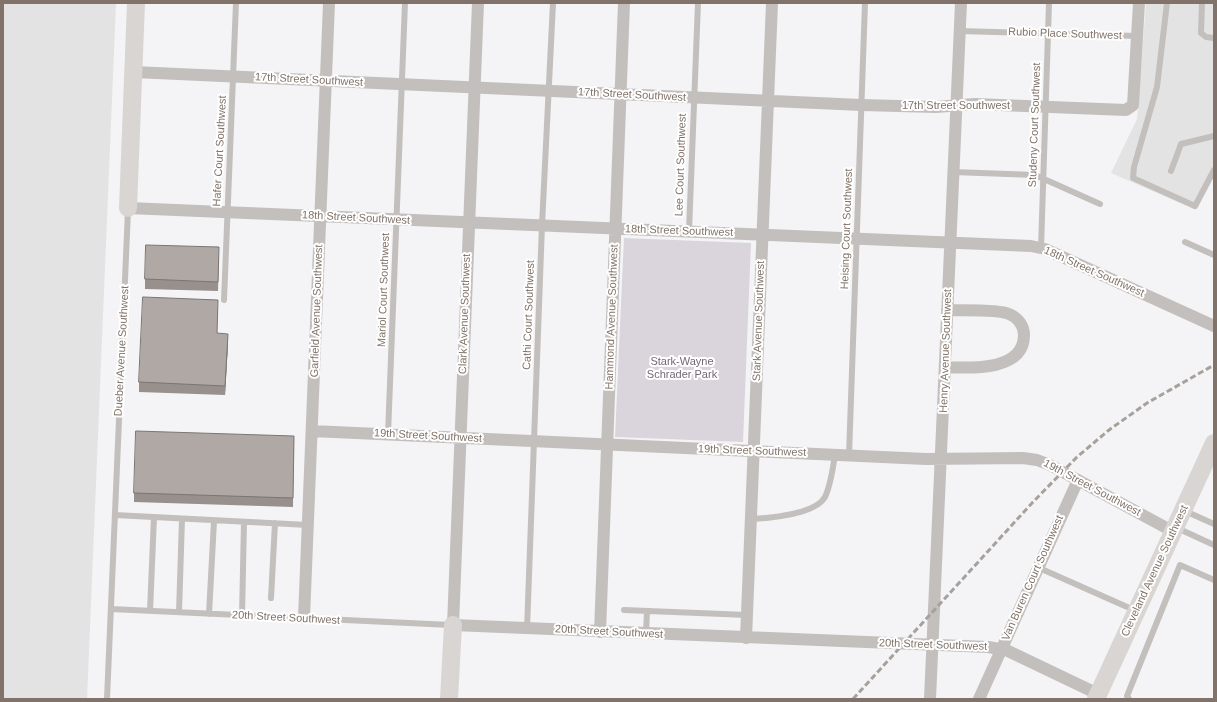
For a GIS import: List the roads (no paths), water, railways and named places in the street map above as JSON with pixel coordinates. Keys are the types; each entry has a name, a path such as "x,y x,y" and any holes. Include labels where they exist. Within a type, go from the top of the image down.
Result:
{"street":[{"name":"Dueber Avenue Southwest","path":"128,208 136,3"},
{"name":"Garfield Avenue Southwest","path":"304,618 329,3"},
{"name":"Clark Avenue Southwest","path":"452,625 478,3"},
{"name":"Hammond Avenue Southwest","path":"600,632 622,96 624,3"},
{"name":"Stark Avenue Southwest","path":"746,638 772,3"},
{"name":"Henry Avenue Southwest","path":"930,699 961,3"},
{"name":"Rubio Place Southwest","path":"1138,36 1139,3"},
{"name":"17th Street Southwest","path":"134,72 768,102 936,107 975,104 1126,110 1131,108 1135,88 1138,36"},
{"name":"18th Street Southwest","path":"128,208 950,242 1041,248 1214,326"},
{"path":"945,367 981,369 1007,360 1017,353 1022,346 1024,335 1020,323 1014,317 1005,312 947,310"},
{"name":"19th Street Southwest","path":"312,431 941,459 1006,457 1030,458 1050,465 1174,530"},
{"name":"Cleveland Avenue Southwest","path":"1097,696 1183,510 1210,457"},
{"name":"Van Buren Court Southwest","path":"979,699 1037,567 1078,480"},
{"path":"449,699 452,625"},
{"name":"20th Street Southwest","path":"452,625 1001,649 1097,696"}],"lane":[{"name":"Hafer Court Southwest","path":"224,300 236,3"},
{"name":"Mariol Court Southwest","path":"388,434 405,3"},
{"name":"Cathi Court Southwest","path":"527,629 542,226 553,3"},
{"name":"Lee Court Southwest","path":"689,231 698,3"},
{"name":"Heising Court Southwest","path":"849,455 865,3"},
{"name":"Studeny Court Southwest","path":"1041,248 1049,3"},
{"path":"1167,3 1157,87 1134,167 1133,178 1195,206 1214,170"},
{"path":"1202,3 1201,33 1206,37 1214,38"},
{"name":"Rubio Place Southwest","path":"959,31 1138,36"},
{"path":"1171,171 1181,144 1214,136"},
{"path":"953,172 1035,175 1100,204"},
{"name":"Dueber Avenue Southwest","path":"107,699 128,208"},
{"path":"1186,242 1214,255"},
{"path":"751,519 770,518 799,512 812,507 824,498 832,477 835,454"},
{"path":"1183,510 1214,524"},
{"path":"115,515 308,525"},
{"path":"150,611 154,517"},
{"path":"179,612 182,519"},
{"path":"209,614 214,521"},
{"path":"242,616 244,522"},
{"path":"271,598 275,523"},
{"path":"1174,530 1214,545"},
{"path":"1129,699 1127,696 1180,565 1214,580"},
{"path":"1037,567 1137,611"},
{"name":"20th Street Southwest","path":"111,609 452,625"},
{"path":"624,610 747,615"},
{"path":"646,634 647,611"}],"railway":[{"path":"853,699 1033,502 1077,457 1109,430 1147,403 1214,365"}],"park label":[{"name":"Stark-Wayne Schrader Park","path":"682,368"}]}
